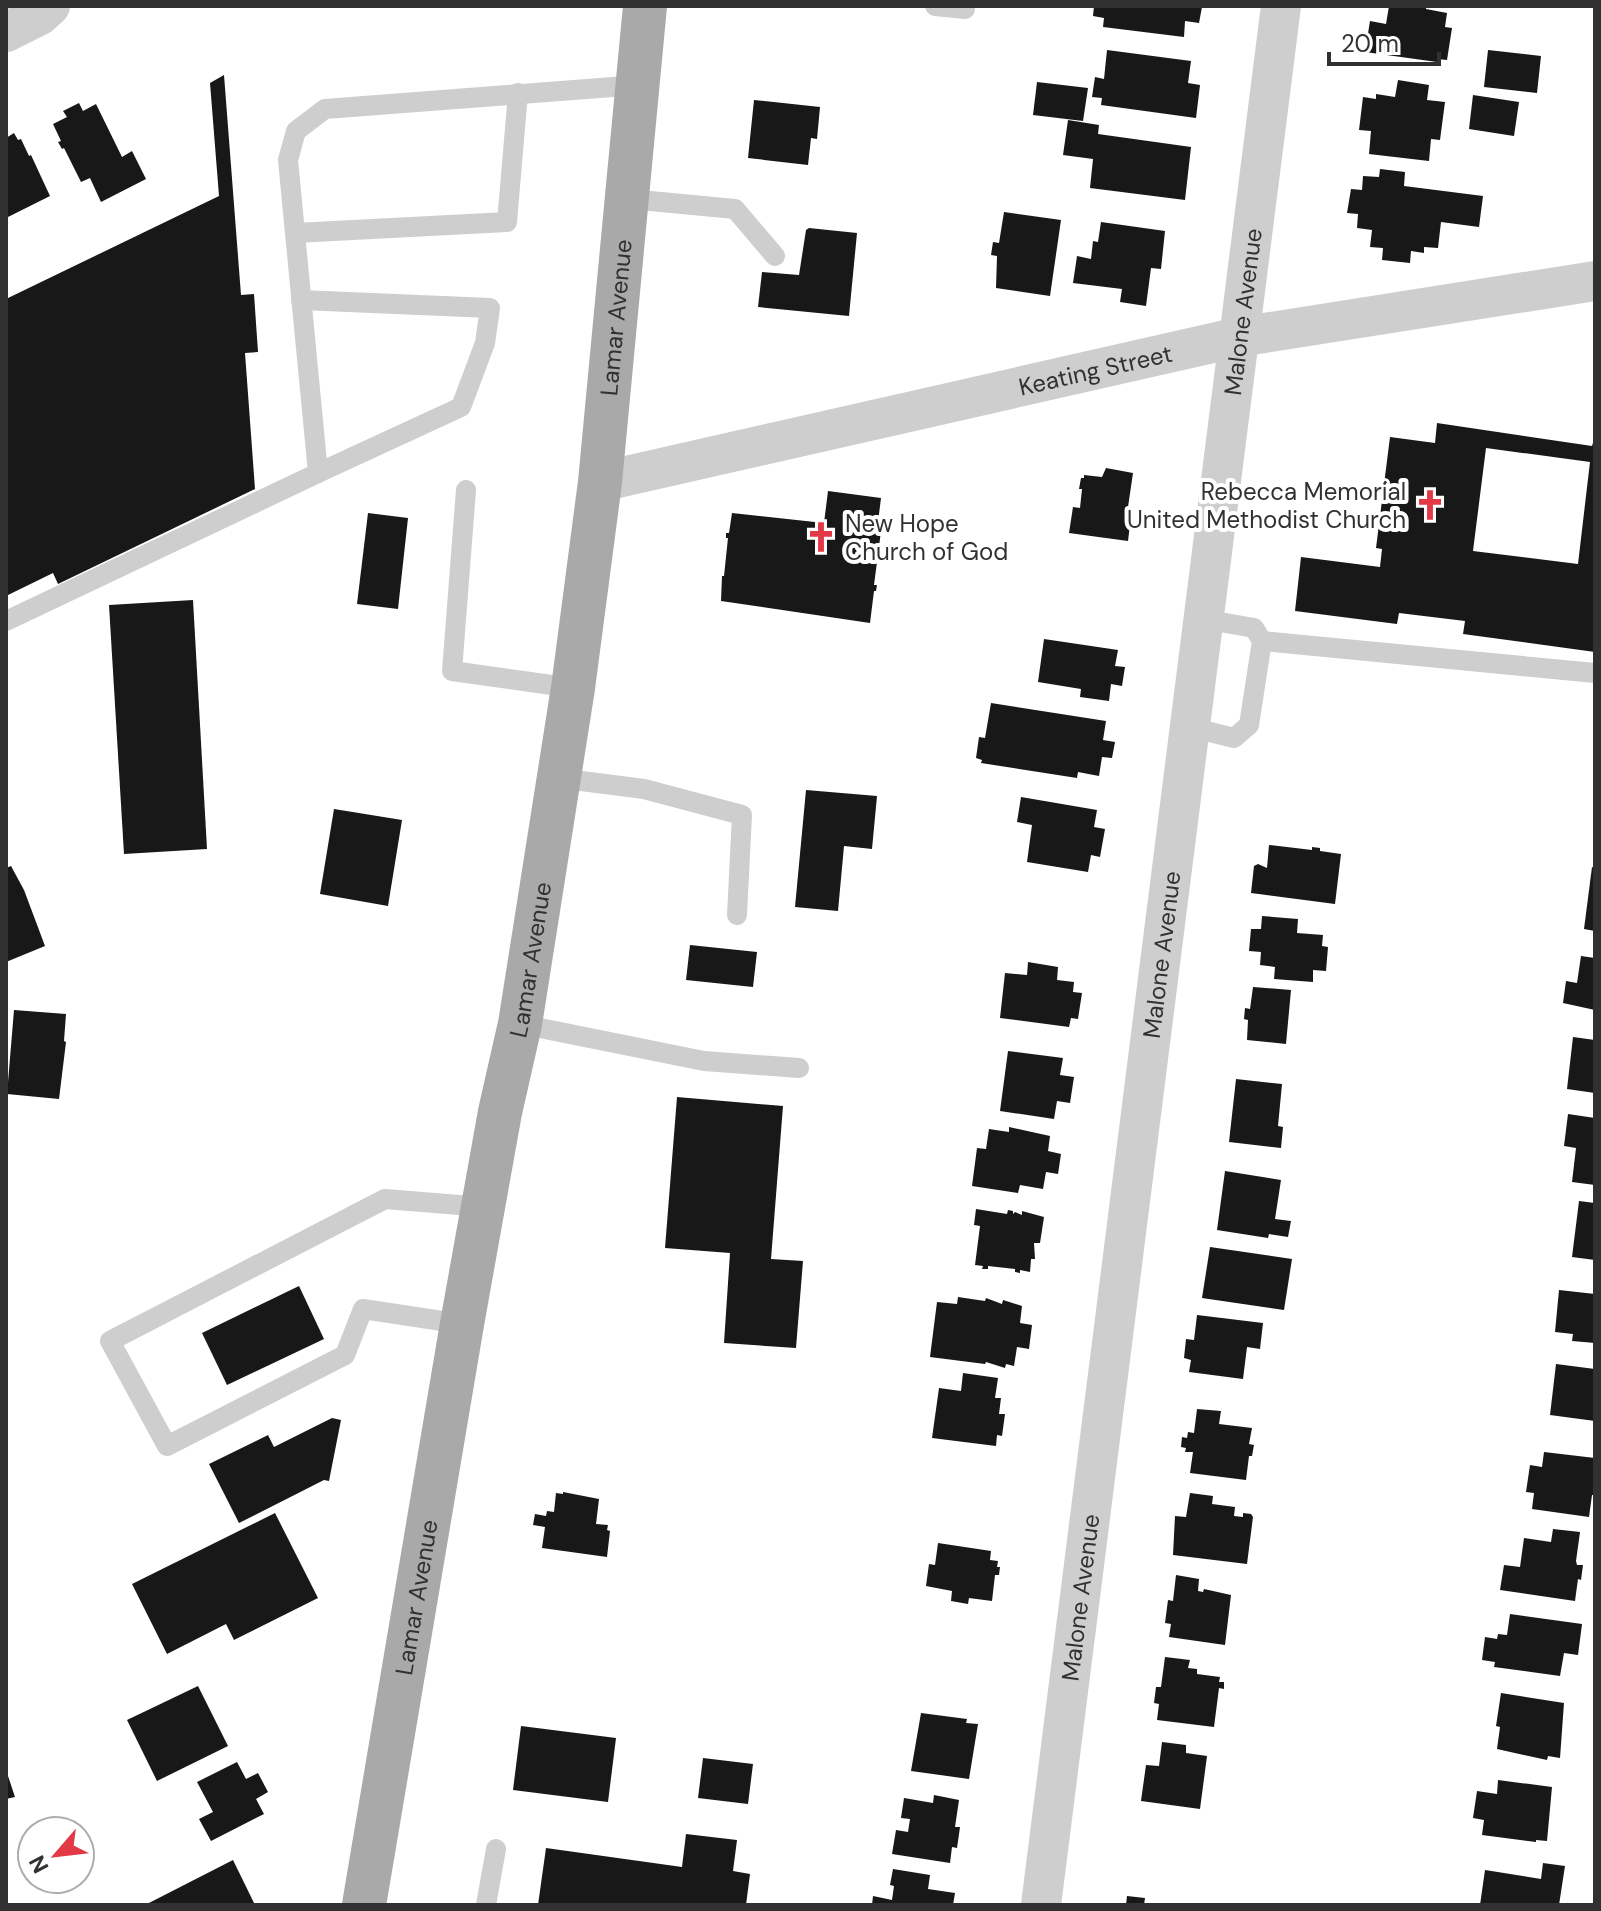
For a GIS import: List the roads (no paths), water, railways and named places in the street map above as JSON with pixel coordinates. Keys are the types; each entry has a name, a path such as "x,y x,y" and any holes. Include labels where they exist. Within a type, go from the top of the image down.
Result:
{"main road":[{"name":"Lamar Avenue","path":"364,1905 462,1324 500,1112 520,1024 573,688 600,482 645,6"}],"street":[{"path":"6,32 40,15 50,6"},
{"name":"Malone Avenue","path":"1041,1905 1281,6"},
{"name":"Keating Street","path":"600,482 1239,337 1595,281"}],"lane":[{"path":"935,6 965,9"},
{"path":"318,473 288,160 296,131 325,109 639,85"},
{"path":"295,233 507,222 518,93"},
{"path":"629,199 735,209 775,256"},
{"path":"6,621 461,407 485,343 490,308 301,300"},
{"path":"466,490 452,671 573,688"},
{"path":"1190,727 1234,738 1249,725 1262,641 1254,628 1203,619"},
{"path":"1262,641 1595,673"},
{"path":"558,778 644,789 742,815 737,915"},
{"path":"520,1024 704,1061 799,1068"},
{"path":"462,1324 363,1309 345,1355 167,1446 110,1341 385,1199 484,1207"},
{"path":"486,1905 496,1849"}],"place":[{"name":"Rebecca Memorial United Methodist Church","path":"1430,505"},
{"name":"New Hope Church of God","path":"821,537"}]}
